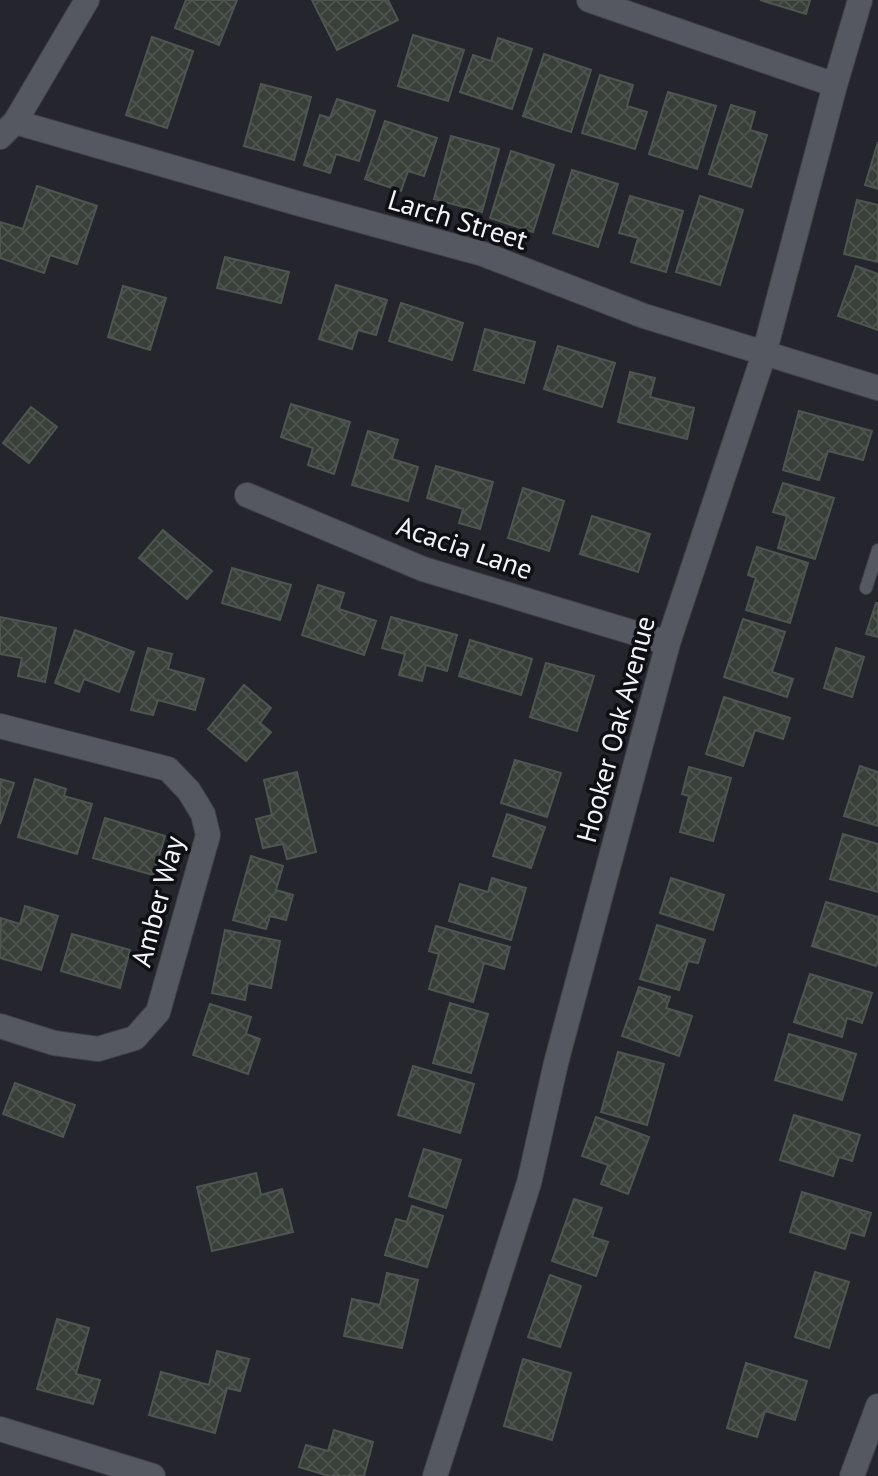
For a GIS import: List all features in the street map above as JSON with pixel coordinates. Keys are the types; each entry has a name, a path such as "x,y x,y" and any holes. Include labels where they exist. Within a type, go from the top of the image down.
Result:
{"street":[{"path":"8,130 87,0"},
{"path":"589,0 835,85"},
{"name":"Hooker Oak Avenue","path":"435,1476 529,1183 556,1063 668,643 764,354 860,0"},
{"name":"Larch Street","path":"8,130 483,254 644,316 878,388"},
{"name":"Acacia Lane","path":"247,495 423,569 668,643"},
{"name":"Amber Way","path":"0,726 168,769 189,791 203,814 208,835 158,1012 135,1038 98,1049 54,1043 0,1026"},
{"path":"852,1476 878,1406"},
{"path":"0,1429 144,1475"}],"lane":[{"path":"866,588 878,550"}],"building":[{"path":"186,0 237,0 219,45 175,28"},
{"path":"312,0 388,0 398,20 337,50"},
{"path":"760,0 810,0 806,14"},
{"path":"413,35 464,50 448,101 398,86"},
{"path":"152,37 193,51 167,128 126,115"},
{"path":"498,38 532,49 512,109 460,92 473,55 491,61"},
{"path":"544,54 591,70 571,132 523,116"},
{"path":"600,75 633,85 627,106 647,112 635,149 582,133"},
{"path":"261,84 311,97 294,160 244,146"},
{"path":"668,92 716,106 697,169 649,154"},
{"path":"337,99 375,111 359,161 336,154 330,173 304,165 320,115 330,118"},
{"path":"731,105 755,112 750,130 767,135 751,187 709,174"},
{"path":"385,121 437,138 424,176 408,171 401,191 365,179"},
{"path":"451,136 499,149 482,212 434,199"},
{"path":"878,142 878,189 865,185"},
{"path":"511,151 554,165 533,232 490,218"},
{"path":"572,170 618,184 598,247 553,233"},
{"path":"37,186 97,206 77,264 50,255 44,273 0,258 0,222 23,229"},
{"path":"630,196 683,211 666,272 631,262 638,238 619,233"},
{"path":"700,196 743,210 720,285 676,272"},
{"path":"857,200 878,205 878,262 844,254"},
{"path":"225,257 289,272 281,303 217,288"},
{"path":"856,266 878,274 878,330 838,316"},
{"path":"336,285 387,300 376,335 358,330 352,349 319,339"},
{"path":"123,286 166,298 150,350 108,337"},
{"path":"401,303 463,323 452,360 389,341"},
{"path":"485,329 535,342 524,383 474,370"},
{"path":"558,346 615,363 602,407 544,389"},
{"path":"630,372 655,378 650,397 694,408 687,439 618,422"},
{"path":"291,404 350,422 334,474 308,465 313,448 281,437"},
{"path":"31,407 57,427 29,463 3,443"},
{"path":"799,411 872,431 863,460 828,451 819,480 783,470"},
{"path":"368,431 398,440 392,459 418,467 408,501 352,485"},
{"path":"436,466 493,482 480,529 459,523 463,509 427,498"},
{"path":"783,483 834,498 815,559 778,548 787,516 773,512"},
{"path":"523,488 564,501 549,551 508,538"},
{"path":"592,516 650,534 638,572 580,554"},
{"path":"163,530 212,571 187,599 139,558"},
{"path":"757,547 808,563 790,623 746,610 756,578 748,575"},
{"path":"232,568 291,585 280,620 222,603"},
{"path":"318,585 344,593 339,609 376,621 364,655 302,635"},
{"path":"878,603 878,637 866,634"},
{"path":"0,617 56,628 45,682 18,676 22,658 0,654"},
{"path":"391,617 457,635 447,671 426,665 422,681 399,675 405,654 382,648"},
{"path":"743,619 785,632 772,672 793,679 787,697 724,677"},
{"path":"75,630 134,652 119,692 84,679 79,692 55,683"},
{"path":"470,640 532,659 521,695 459,676"},
{"path":"148,648 172,654 168,669 204,679 195,710 158,700 153,715 131,710"},
{"path":"836,648 864,657 852,697 824,688"},
{"path":"546,663 594,676 577,731 530,717"},
{"path":"244,685 271,708 260,723 271,732 246,761 208,729"},
{"path":"724,697 790,718 783,739 755,730 743,766 706,754"},
{"path":"515,760 561,773 547,817 501,803"},
{"path":"860,766 878,772 878,826 844,816"},
{"path":"689,767 731,778 713,841 680,832 689,796 682,794"},
{"path":"297,772 316,852 287,859 283,844 263,848 256,819 272,815 264,780"},
{"path":"0,779 14,783 0,824"},
{"path":"35,779 66,789 64,796 92,804 77,854 18,837"},
{"path":"507,814 545,827 531,868 493,856"},
{"path":"105,818 165,836 153,875 93,858"},
{"path":"843,834 878,844 878,892 830,879"},
{"path":"251,856 283,866 276,890 293,895 286,920 270,916 266,929 233,920"},
{"path":"492,878 526,888 511,940 449,921 460,884 488,892"},
{"path":"671,878 724,895 713,930 660,913"},
{"path":"826,902 878,917 876,966 812,946"},
{"path":"25,906 58,916 41,970 0,958 1,918 20,924"},
{"path":"657,925 705,940 698,963 688,961 679,990 640,979"},
{"path":"436,926 510,947 504,969 484,963 473,1002 429,989 439,954 429,951"},
{"path":"225,930 280,941 271,988 248,983 245,1000 212,993"},
{"path":"72,934 130,950 120,988 61,971"},
{"path":"810,974 872,993 862,1023 847,1018 842,1037 794,1022"},
{"path":"639,987 670,997 666,1008 692,1016 679,1056 622,1036"},
{"path":"450,1003 488,1014 471,1073 433,1063"},
{"path":"210,1004 251,1017 246,1034 260,1039 248,1074 193,1055"},
{"path":"789,1034 856,1054 842,1100 775,1080"},
{"path":"618,1052 664,1064 647,1125 601,1112"},
{"path":"413,1066 474,1084 460,1133 398,1115"},
{"path":"15,1083 75,1105 63,1137 3,1114"},
{"path":"794,1115 860,1135 852,1161 839,1157 833,1176 780,1160"},
{"path":"596,1117 649,1137 628,1194 601,1184 608,1165 582,1156"},
{"path":"424,1149 461,1160 446,1208 409,1196"},
{"path":"256,1173 261,1195 282,1189 293,1232 212,1251 197,1187"},
{"path":"802,1192 871,1213 864,1236 850,1232 845,1249 790,1232"},
{"path":"574,1199 602,1208 592,1237 608,1242 596,1276 552,1261"},
{"path":"412,1206 443,1216 427,1267 385,1255 396,1219 407,1222"},
{"path":"815,1272 849,1282 829,1348 795,1337"},
{"path":"387,1273 418,1280 402,1348 344,1336 352,1299 380,1305"},
{"path":"550,1275 581,1286 560,1347 528,1337"},
{"path":"57,1319 89,1328 76,1374 100,1380 93,1404 37,1389"},
{"path":"217,1351 249,1359 240,1391 227,1388 215,1433 149,1415 161,1372 209,1385"},
{"path":"523,1359 571,1373 552,1440 504,1426"},
{"path":"746,1363 807,1381 795,1420 765,1411 757,1437 727,1428"},
{"path":"334,1430 373,1442 364,1476 329,1476 299,1467 306,1445 328,1451"}]}
